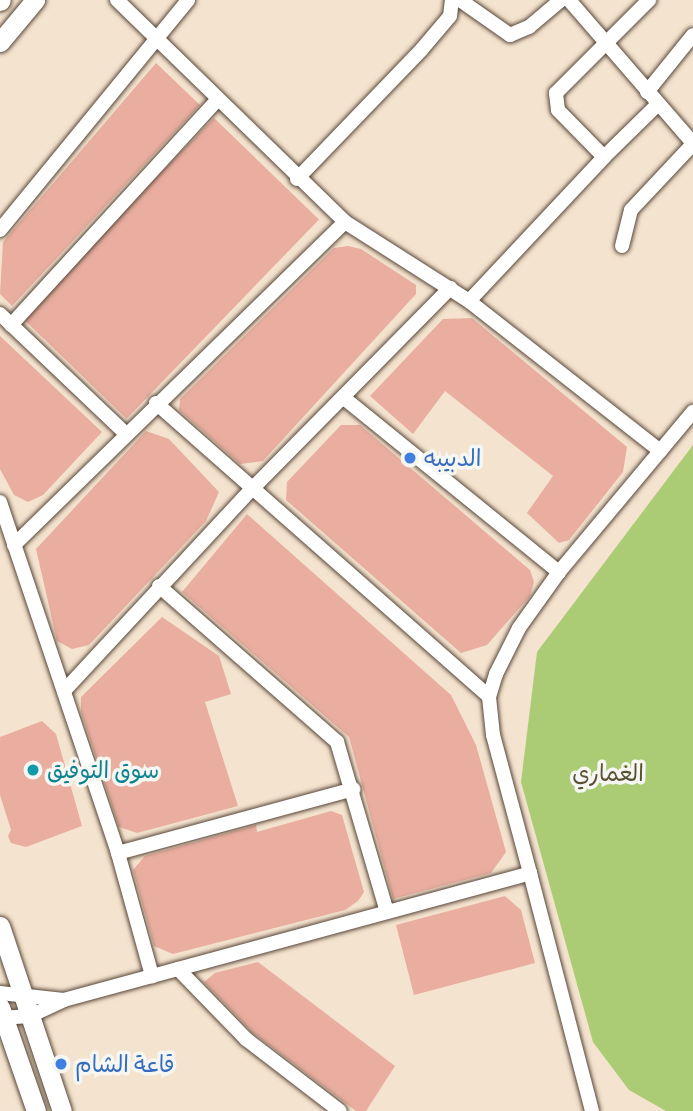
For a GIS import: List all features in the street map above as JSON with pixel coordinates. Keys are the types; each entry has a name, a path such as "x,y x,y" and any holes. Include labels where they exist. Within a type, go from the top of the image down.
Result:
{"main road":[{"path":"0,42 35,0"},
{"path":"0,926 62,1111"},
{"path":"1,1014 36,1111"},
{"path":"0,1050 25,1078"}],"street":[{"path":"117,0 157,36 297,179 345,222 469,301 660,451"},
{"path":"0,230 188,0"},
{"path":"297,179 422,49 450,16 453,0 510,35 529,27 561,0"},
{"path":"569,0 693,144 631,210 622,246"},
{"path":"604,157 553,102 555,93 603,41 649,0"},
{"path":"647,92 693,35"},
{"path":"125,433 5,319 218,99"},
{"path":"469,301 604,157 657,105"},
{"path":"14,545 125,433 345,222"},
{"path":"64,691 159,586 450,288"},
{"path":"344,398 559,572"},
{"path":"156,403 251,490 489,697"},
{"path":"592,1111 493,735 489,697 505,653 559,572 693,412"},
{"path":"0,502 118,853 152,976"},
{"path":"159,586 322,726 337,742 387,912"},
{"path":"118,853 353,789"},
{"path":"1,1014 30,1016 64,1000 530,873"},
{"path":"178,970 230,1025 340,1111"},
{"path":"0,993 64,1000"}],"green space":[{"name":"الغماري","path":"693,445 693,1111 666,1111 629,1090 593,1042 521,782 537,652"}],"building":[{"path":"156,63 200,105 12,306 0,294 3,242"},
{"path":"214,118 319,219 127,419 22,317"},
{"path":"348,246 361,249 416,285 416,294 263,461 240,464 179,410 180,399 334,248"},
{"path":"472,318 627,447 623,472 569,540 559,543 527,513 553,476 445,391 413,434 370,396 443,319"},
{"path":"0,336 102,432 43,495 28,502 14,495 0,469"},
{"path":"341,425 360,425 530,570 534,582 530,596 487,645 461,653 286,500 287,482"},
{"path":"146,431 169,439 219,492 206,521 89,645 72,649 57,641 36,549"},
{"path":"247,514 451,695 476,745 506,852 491,873 393,899 349,737 182,592"},
{"path":"162,617 219,656 231,694 205,702 238,806 137,833 119,827 81,712 81,697"},
{"name":"سوق التوفيق","path":"42,721 56,734 82,826 26,847 11,843 8,836 11,830 0,795 0,737"},
{"path":"331,811 342,815 364,892 358,901 345,910 173,954 154,946 133,870 145,856 256,825 257,832"},
{"path":"505,896 521,910 535,963 414,995 396,925"},
{"path":"258,962 395,1066 366,1111 356,1111 252,1032 204,982 215,973"}],"place":[{"name":"الدبيبه","path":"410,458"},
{"name":"سوق التوفيق","path":"33,770"},
{"name":"قاعة الشام","path":"61,1064"}]}
